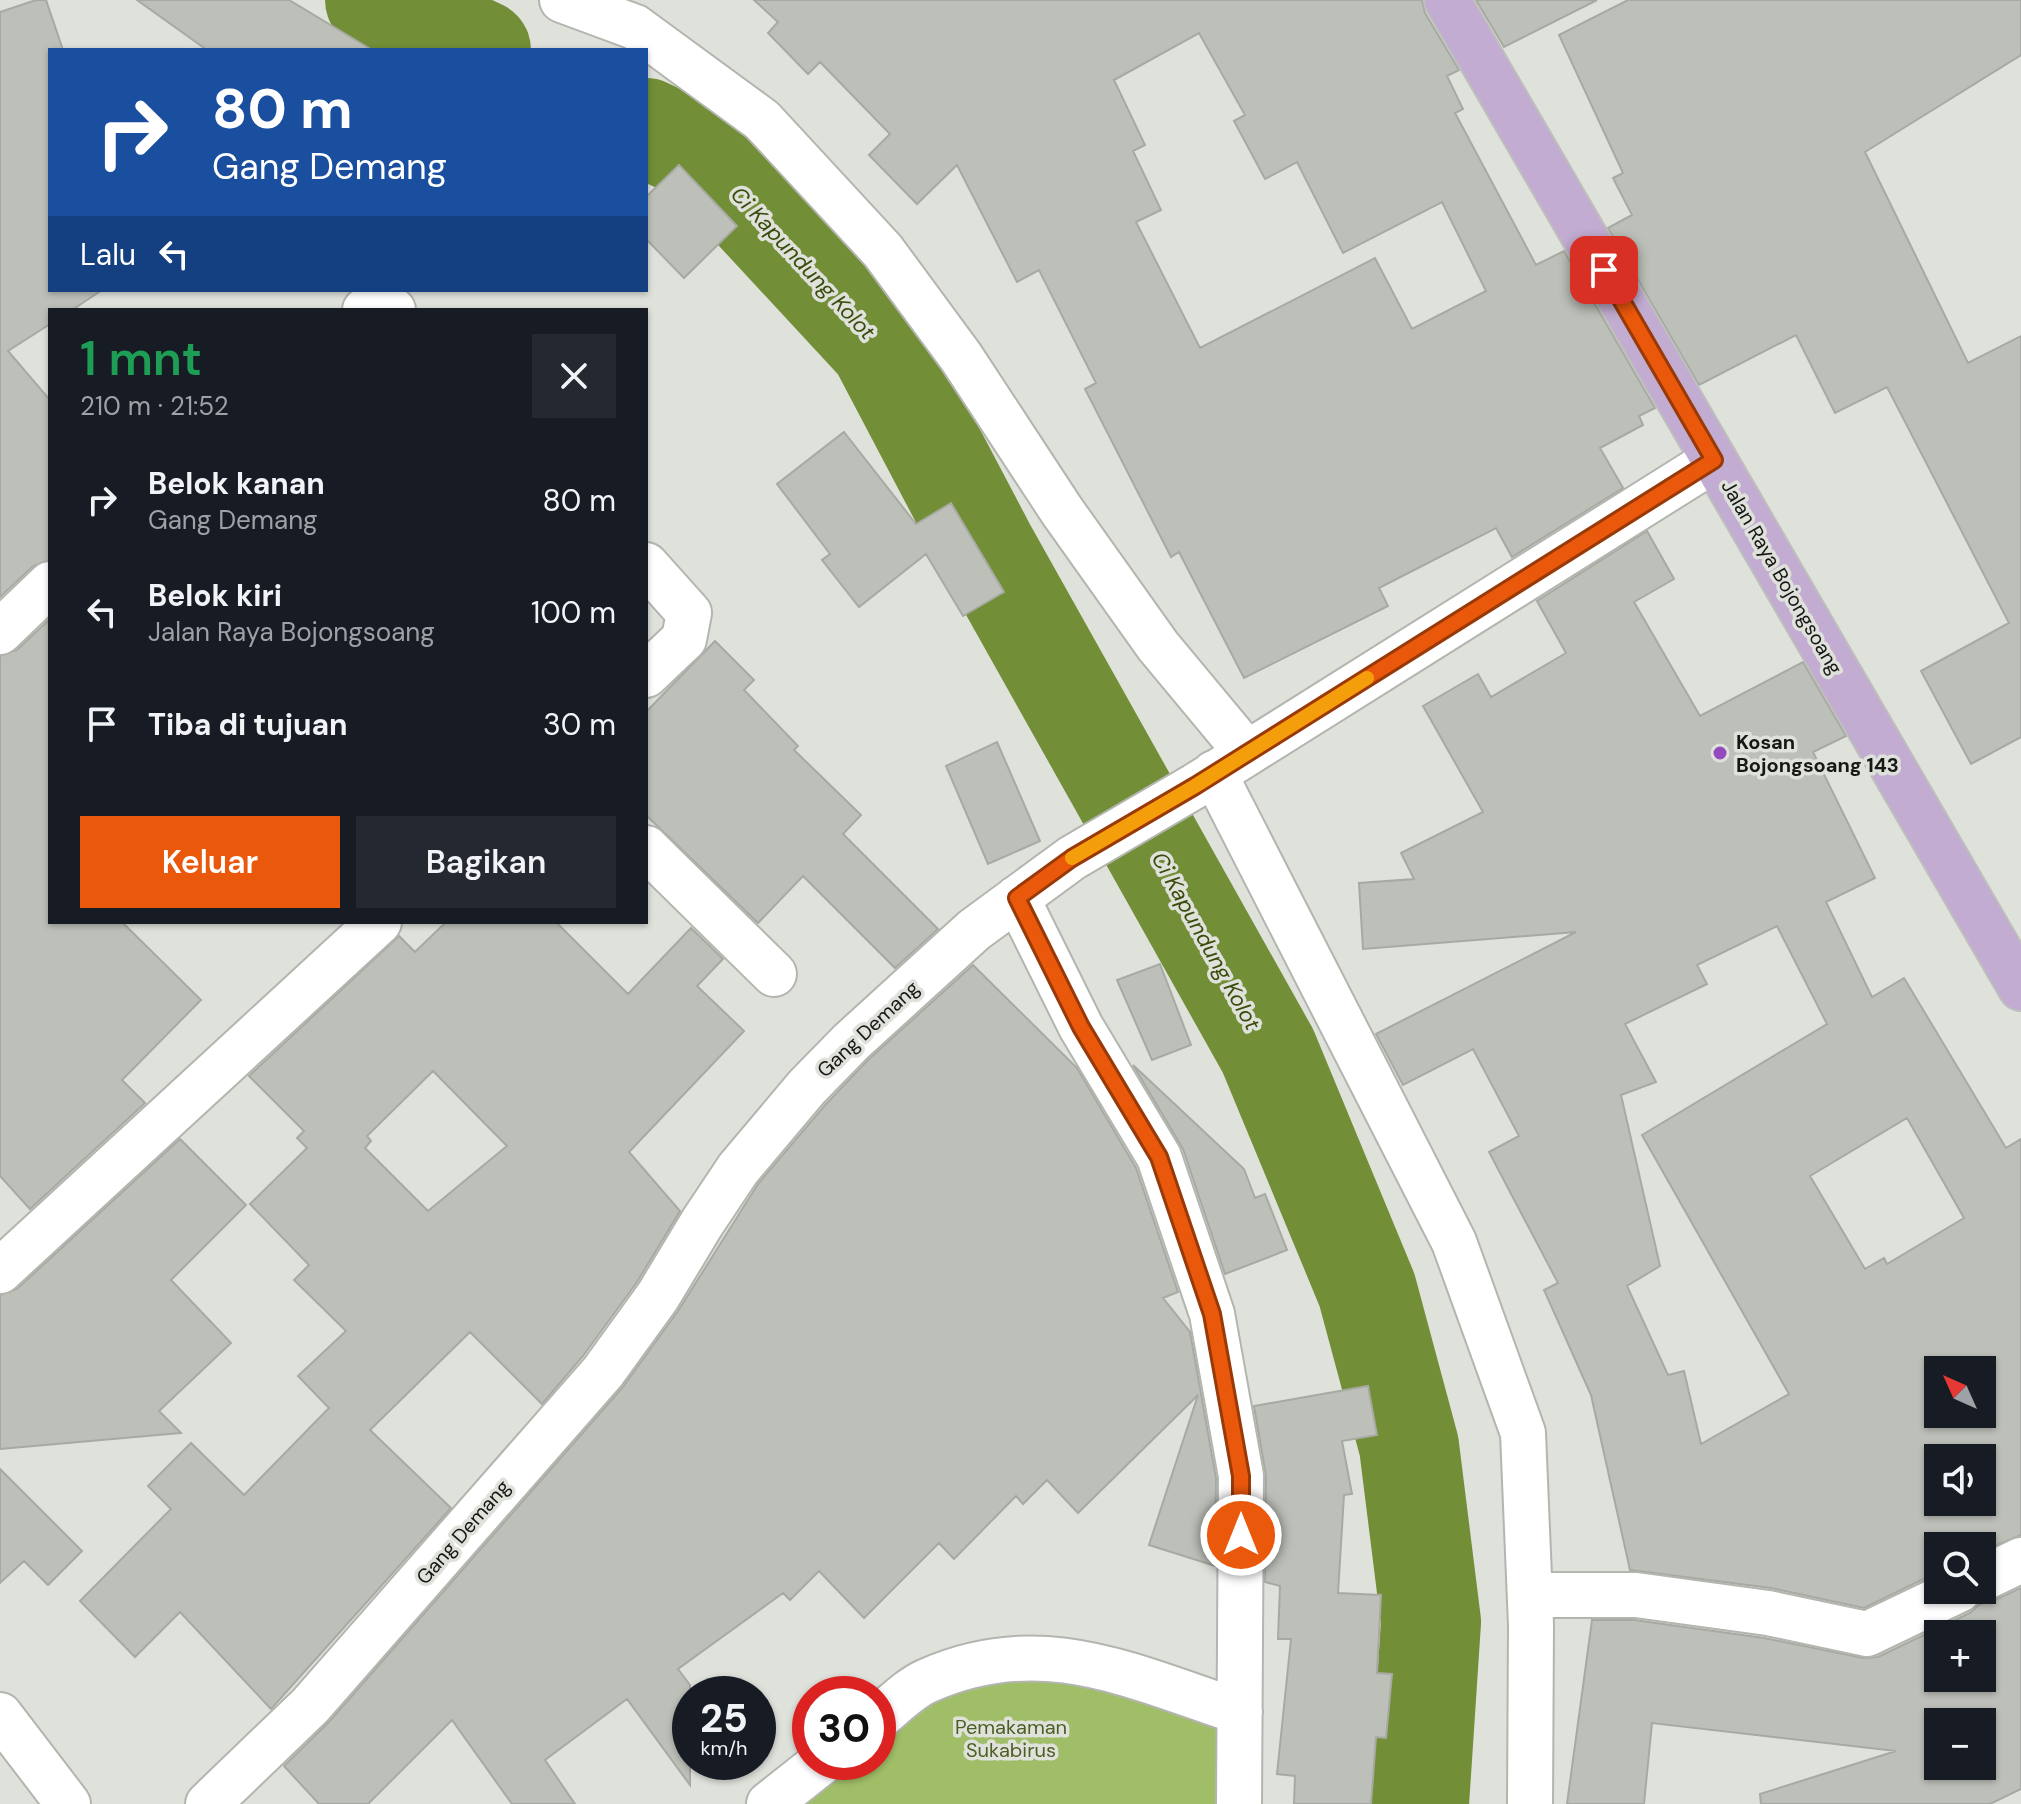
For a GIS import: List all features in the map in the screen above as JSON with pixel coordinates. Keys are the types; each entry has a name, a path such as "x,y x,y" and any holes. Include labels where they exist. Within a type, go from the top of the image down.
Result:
{"main road":[{"name":"Jalan Raya Bojongsoang","path":"1447,0 2021,988"}],"street":[{"path":"562,0 640,14 762,120 883,251 961,357 1062,511 1158,646 1454,1242 1523,1433 1530,1595 1530,1804"},
{"path":"370,308 379,304 388,308"},
{"name":"Gang Demang","path":"208,1804 310,1706 603,1372 658,1296 738,1169 807,1087 851,1042 974,930 1072,858 1219,771 1714,460"},
{"path":"648,567 689,613 684,639 648,673"},
{"path":"0,632 48,586"},
{"path":"648,850 774,974"},
{"path":"1017,898 1081,1027 1159,1157 1212,1314 1241,1476 1239,1804"},
{"path":"0,1271 377,924"},
{"path":"1996,1572 2021,1560"},
{"path":"1530,1595 1636,1595 1768,1613 1867,1634 1930,1604"},
{"path":"896,1704 924,1682 974,1665 1030,1656 1086,1662 1240,1712"},
{"path":"0,1715 68,1804"},
{"path":"769,1804 799,1780"}],"green space":[{"name":"Pemakaman Sukabirus","path":"994,1673 1071,1679 1227,1729 1224,1804 795,1804 825,1780 896,1780 896,1724 925,1701"}],"building":[{"path":"36,0 46,0 62,48 48,48 48,292 99,292 75,308 48,308 48,325 8,351 48,398 48,561 33,566 0,597 0,12"},
{"path":"137,0 289,0 369,48 204,48"},
{"path":"754,0 1422,0 1425,13 1459,70 1447,76 1463,109 1455,113 1536,265 1564,251 1655,408 1639,416 1643,425 1600,448 1623,488 1512,557 1496,528 1379,588 1388,606 1244,678 1179,552 1171,557 1085,389 1096,383 1039,270 1017,282 957,165 917,204 869,155 890,134 820,62 808,74 768,33 778,22","holes":["1199,33 1245,115 1234,121 1265,179 1297,162 1343,253 1442,202 1486,291 1412,329 1375,258 1200,348 1136,222 1161,210 1133,151 1145,145 1114,80"]},
{"path":"1476,0 1597,0 1504,47"},
{"path":"1628,0 2021,0 2021,55 1865,152 1968,363 2021,336 2021,737 1971,764 1921,671 2009,623 1887,387 1835,413 1796,335 1699,385 1608,228 1632,215 1613,178 1623,173 1559,35"},
{"path":"679,165 737,226 684,278 648,241 648,195"},
{"path":"844,432 916,524 951,503 1004,592 963,616 926,554 859,607 822,560 830,554 777,484"},
{"path":"1647,531 1674,579 1634,602 1700,716 1803,662 1846,736 1813,752 1875,878 1826,902 1872,997 1904,978 2006,1148 2021,1139 2021,1535 1996,1545 1996,1532 1924,1532 1924,1579 1864,1608 1771,1588 1630,1570 1591,1395 1544,1290 1558,1283 1489,1152 1519,1136 1473,1049 1403,1085 1376,1034 1576,932 1363,949 1359,883 1414,879 1401,853 1483,812 1423,706 1478,674 1491,697 1566,653 1537,601","holes":["1777,926 1827,1024 1642,1135 1789,1394 1701,1444 1684,1371 1668,1375 1627,1286 1660,1266 1621,1095 1656,1082 1625,1024 1707,984 1697,965","1907,1118 1964,1218 1887,1264 1884,1258 1865,1269 1810,1176"]},
{"path":"48,621 48,924 124,924 201,1000 122,1080 145,1103 30,1209 0,1176 0,656 17,650"},
{"path":"715,641 754,680 744,690 798,746 794,750 861,815 843,834 938,929 895,968 803,876 758,923 648,817 648,710"},
{"path":"997,742 1040,841 988,864 946,766"},
{"path":"444,924 558,924 628,994 691,928 723,959 697,986 744,1031 629,1152 680,1211 637,1282 583,1356 542,1404 470,1332 370,1430 451,1508 271,1709 180,1612 135,1657 80,1601 171,1509 148,1486 191,1443 244,1495 329,1408 298,1376 346,1331 294,1280 309,1265 250,1204 307,1148 297,1138 304,1131 249,1076 399,936 415,952","holes":["433,1071 507,1146 428,1211 365,1148 371,1141 367,1136"]},
{"path":"1160,964 1191,1045 1152,1060 1117,980"},
{"path":"973,965 1077,1068 1136,1168 1178,1292 1163,1298 1190,1332 1216,1478 1215,1566 1149,1545 1198,1395 1078,1513 1047,1480 1023,1504 1016,1496 954,1559 939,1543 864,1618 819,1571 790,1600 783,1593 678,1669 683,1676 672,1676 672,1760 627,1699 545,1760 575,1804 512,1804 452,1720 368,1804 319,1804 284,1766 329,1722 622,1388 678,1311 758,1184 868,1060"},
{"path":"1133,1065 1244,1169 1255,1198 1265,1194 1287,1250 1225,1274 1183,1149"},
{"path":"180,1139 246,1205 171,1280 231,1343 159,1411 181,1433 0,1449 0,1295 17,1289"},
{"path":"1368,1386 1377,1435 1342,1441 1352,1494 1344,1495 1338,1593 1381,1595 1377,1673 1392,1674 1386,1738 1376,1737 1371,1804 1294,1804 1295,1776 1277,1774 1291,1639 1278,1639 1280,1586 1265,1582 1266,1476 1254,1406"},
{"path":"0,1469 82,1551 48,1585 24,1561 0,1583"},
{"path":"2021,1588 2021,1789 1990,1804 1761,1804 1760,1794 1896,1751 1652,1723 1644,1804 1567,1804 1592,1620 1634,1620 1764,1638 1863,1658 1878,1657 1924,1635 1924,1692 1996,1692 1996,1620 1955,1620 1980,1604 1996,1604 1996,1600"}],"waterway":[{"name":"Ci Kapundung Kolot","path":"375,0 477,48"},
{"name":"Ci Kapundung Kolot","path":"648,129 702,154 879,345 987,550 1268,1051 1367,1290 1409,1446 1431,1622 1419,1804"}],"slow traffic":[{"path":"1072,858 1195,786 1367,678"}],"place":[{"name":"Kosan Bojongsoang 143","path":"1720,753"}],"route":[{"path":"1241,1535 1241,1476 1212,1314 1159,1157 1081,1027 1017,898 1072,858 1195,786 1714,460 1604,270"}]}
